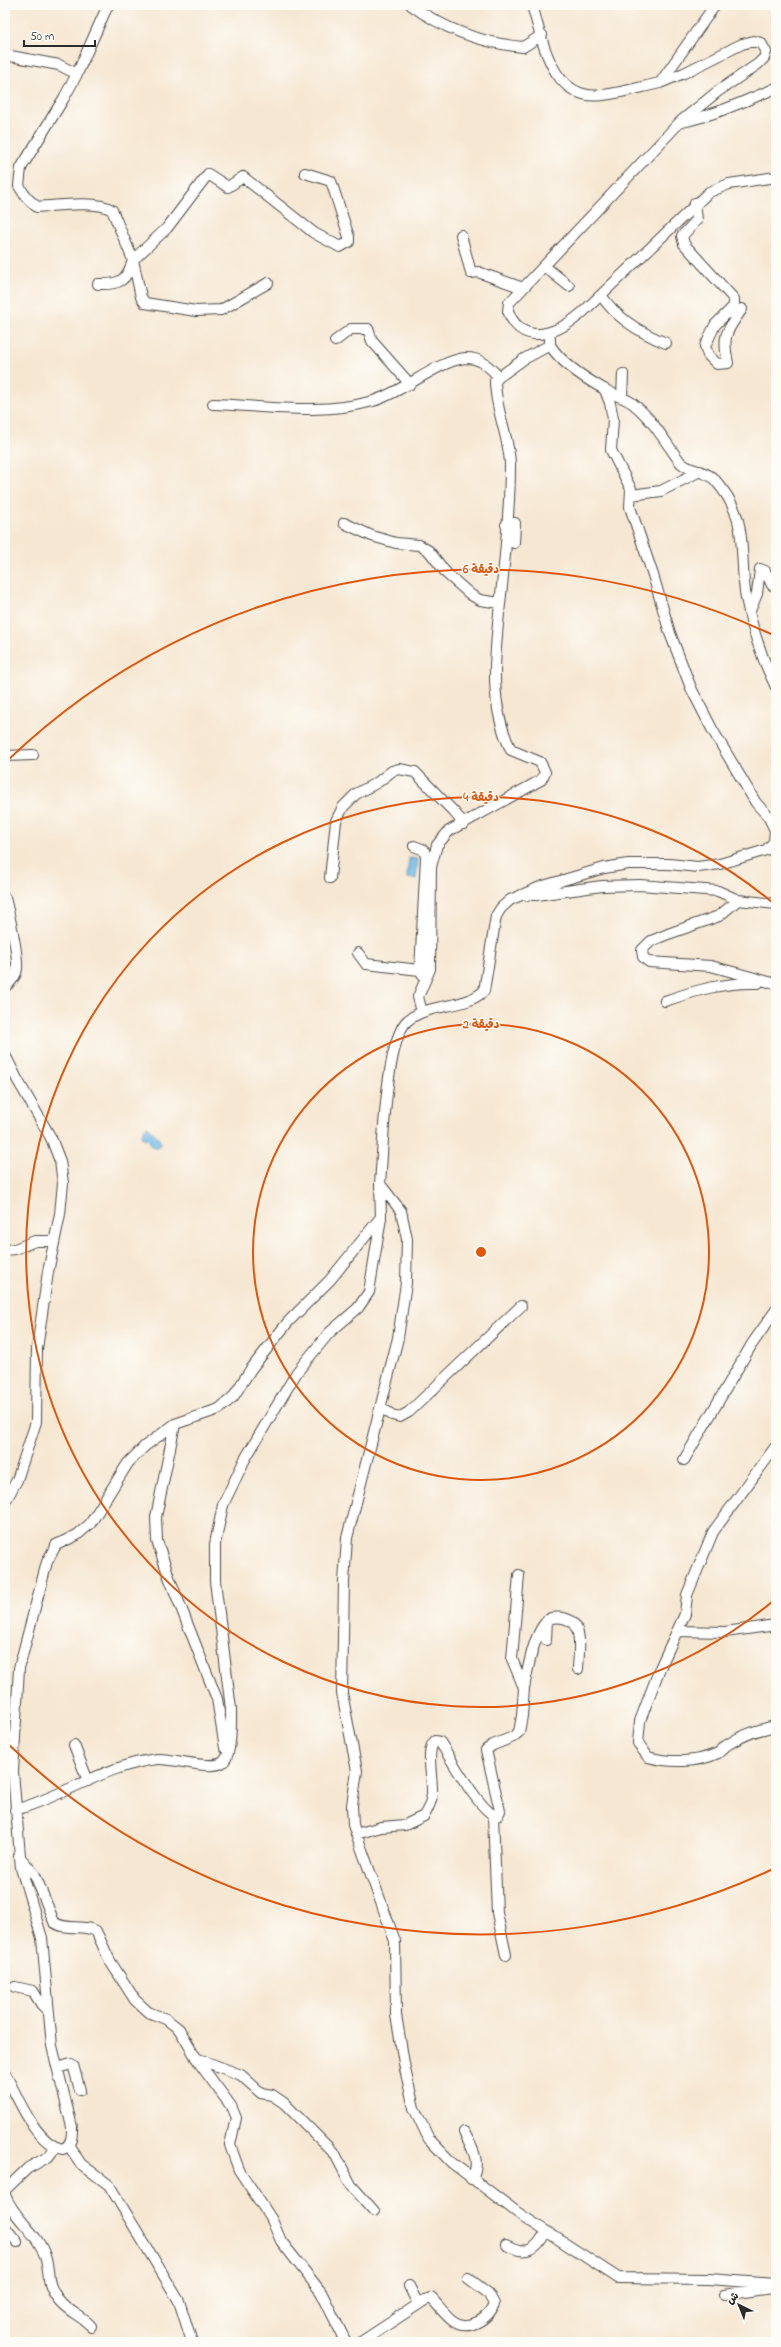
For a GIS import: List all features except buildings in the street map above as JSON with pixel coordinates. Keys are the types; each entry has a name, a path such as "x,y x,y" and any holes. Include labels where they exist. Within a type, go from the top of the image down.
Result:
{"street":[{"path":"108,5 77,74 21,168 19,186 26,197 37,207 94,205 106,206 112,210 133,260 141,297 145,303 196,311 221,310 268,283"},
{"path":"411,5 443,25 478,40 523,47 542,35"},
{"path":"532,5 555,74 565,86 580,94 602,96 660,83 684,73 742,44 754,41 764,47 766,52 764,58 758,64 717,92 680,122 509,303 508,311 511,320 525,332 535,335 551,332 571,323 695,203 718,187 776,177"},
{"path":"660,83 715,5"},
{"path":"5,55 59,65 77,74"},
{"path":"680,122 725,110 776,88"},
{"path":"98,284 114,285 125,278 133,260 167,228 208,174 228,187 243,177 314,233 340,247 345,246 348,242 348,237 331,181 305,173"},
{"path":"695,203 697,220 682,236 684,244 734,299 734,306 715,325 705,346 708,355 717,364 728,363 725,348 726,334 742,309"},
{"path":"461,235 471,273 478,272 523,288"},
{"path":"544,266 569,286"},
{"path":"601,295 606,303 628,323 646,335 666,343"},
{"path":"335,340 350,329 368,329 372,341 410,384"},
{"path":"551,332 550,345 561,359 604,390 622,397 636,406 652,421 686,468 700,471 715,480 735,509 742,540 746,596 749,613 760,650 776,687"},
{"path":"422,1012 418,997 430,969 431,867 434,853 442,838 449,831 541,780 545,772 540,762 510,750 501,728 493,676 510,463 507,438 495,389 495,381 524,359 550,345"},
{"path":"213,404 266,408 332,409 372,402 392,395 443,366 465,358 483,361 499,377"},
{"path":"622,397 623,374"},
{"path":"15,1810 39,1803 123,1766 157,1759 176,1759 214,1765 222,1763 226,1759 231,1728 231,1709 215,1582 215,1544 222,1504 245,1459 297,1372 329,1333 358,1308 369,1292 381,1217 380,1184 392,1057 403,1027 408,1020 422,1012 476,999 484,991 496,916 501,908 510,900 540,887 604,868 628,864 669,864 698,867 720,864 766,850 774,842 774,830 768,816 756,803 722,746 685,672 670,633 653,575 630,507 631,495 627,479 611,450 613,419 610,403 604,390"},
{"path":"631,495 661,491 700,471"},
{"path":"344,523 372,536 396,543 419,545 429,551 447,574 471,596 480,600 500,603"},
{"path":"506,525 515,523 514,543"},
{"path":"749,613 757,594 760,570 765,570 772,585"},
{"path":"5,756 33,755"},
{"path":"330,878 336,821 342,807 356,794 378,782 392,771 399,769 415,772 464,824"},
{"path":"414,846 424,850 426,857 420,970 425,980"},
{"path":"524,894 537,895 602,886 640,885 718,891 738,900 776,904"},
{"path":"5,898 11,920 17,970 13,980 5,987"},
{"path":"738,900 719,916 685,927 651,941 642,950 643,957 650,962 711,966 776,984"},
{"path":"358,953 366,964 420,970"},
{"path":"665,1001 703,988 722,984 742,982 776,984"},
{"path":"5,1054 17,1079 52,1138 60,1161 62,1196 37,1349 36,1422 16,1480 5,1502"},
{"path":"380,1184 401,1211 407,1239 407,1258 402,1320 347,1538 344,1582 342,1693 357,1771 352,1819 356,1834 395,1941 397,2020 405,2069 414,2108 429,2140 436,2149 471,2179 546,2231 618,2278 709,2279 776,2285"},
{"path":"5,2073 33,2126 55,2148 63,2149 69,2146 72,2138 72,2128 52,2046 42,1938 19,1856 12,1765 18,1678 34,1607 51,1553 56,1545 77,1535 90,1524 128,1463 145,1446 176,1424 219,1409 233,1397 250,1370 288,1322 330,1280 381,1217"},
{"path":"5,1250 15,1249 35,1241 54,1241"},
{"path":"381,1407 392,1415 400,1417 410,1412 521,1306"},
{"path":"684,1460 748,1350 776,1310"},
{"path":"176,1424 156,1517 158,1541 169,1577 217,1699 226,1759"},
{"path":"776,1446 713,1532 687,1595 685,1614 660,1668 638,1730 638,1743 648,1756 672,1762 718,1753 728,1745 744,1737 776,1726"},
{"path":"519,1575 512,1659 524,1688"},
{"path":"493,1816 497,1816 500,1811 486,1750 493,1744 513,1737 519,1732 524,1688 530,1661 540,1630 547,1620 554,1617 563,1618 576,1626 579,1634 578,1669"},
{"path":"546,1640 547,1620"},
{"path":"678,1631 725,1632 776,1625"},
{"path":"356,1834 380,1827 405,1825 424,1816 432,1799 433,1780 429,1752 431,1744 435,1741 440,1742 478,1800 493,1816 497,1913 506,1955"},
{"path":"74,1745 88,1781"},
{"path":"19,1856 35,1875 54,1922 59,1926 82,1926 96,1931 110,1962 135,2000 148,2012 173,2023 234,2112 236,2124 230,2145 245,2181 272,2220 281,2241 322,2292 346,2342"},
{"path":"15,1987 33,1991 40,2004 48,2011"},
{"path":"196,2058 241,2075 261,2093 272,2095 284,2103 335,2154 351,2185 374,2211"},
{"path":"58,2068 71,2064 73,2065 80,2090"},
{"path":"464,2132 477,2163 476,2171 471,2179"},
{"path":"69,2146 81,2164 109,2185 179,2301 192,2342"},
{"path":"5,2190 28,2168 48,2157 55,2148"},
{"path":"5,2195 10,2206 45,2255 50,2287 67,2311 86,2321 91,2326"},
{"path":"5,2227 17,2242"},
{"path":"506,2245 516,2250 529,2250 540,2244 546,2231"},
{"path":"361,2342 418,2304 431,2298 453,2321 461,2325 479,2322 486,2317 494,2304 488,2293 468,2278"},
{"path":"724,2295 776,2285"},
{"path":"409,2286 418,2304"}],"water":[{"path":"409,858 418,859 416,879 407,878"},
{"path":"148,1126 160,1140 161,1143 157,1148 151,1145 149,1140 141,1137 144,1128"}]}
